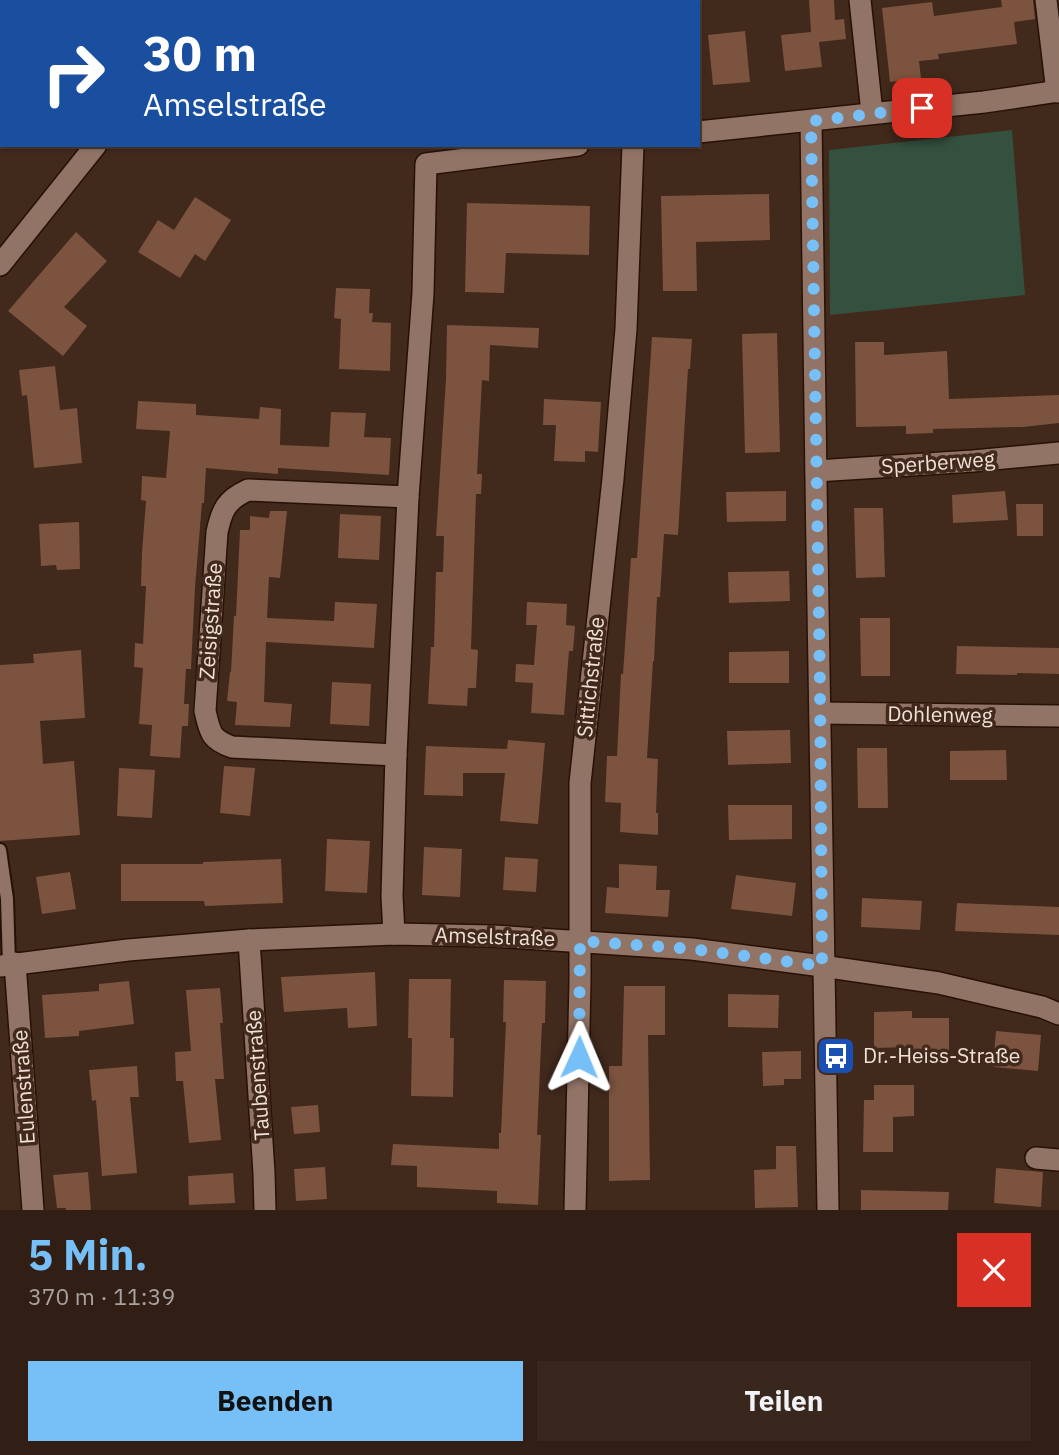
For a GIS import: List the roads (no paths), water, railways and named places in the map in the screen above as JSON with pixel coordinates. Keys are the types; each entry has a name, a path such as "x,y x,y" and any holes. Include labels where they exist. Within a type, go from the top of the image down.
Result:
{"street":[{"path":"860,0 872,113"},
{"path":"700,132 984,102 1058,91 1046,0"},
{"path":"811,121 822,966 828,1210"},
{"path":"0,265 94,147"},
{"path":"394,934 392,896 396,755 408,497 423,293 426,164 562,147"},
{"name":"Sittichstraße","path":"575,1210 580,981 580,783 626,329 633,147"},
{"name":"Sperberweg","path":"816,471 1059,453"},
{"name":"Zeisigstraße","path":"396,755 232,747 218,742 210,733 205,711 217,533 221,513 233,496 247,490 408,497"},
{"name":"Dohlenweg","path":"820,713 1059,716"},
{"name":"Amselstraße","path":"8,964 250,940 394,934 493,936 692,949 822,966 939,983 1042,1007 1059,1014"},
{"name":"Taubenstraße","path":"250,940 265,1210"},
{"name":"Eulenstraße","path":"8,964 33,1210"},
{"path":"1036,1158 1059,1160"}],"lane":[{"path":"0,850 7,899 8,964"}],"place":[{"name":"Dr.-Heiss-Straße","path":"836,1056"}]}
